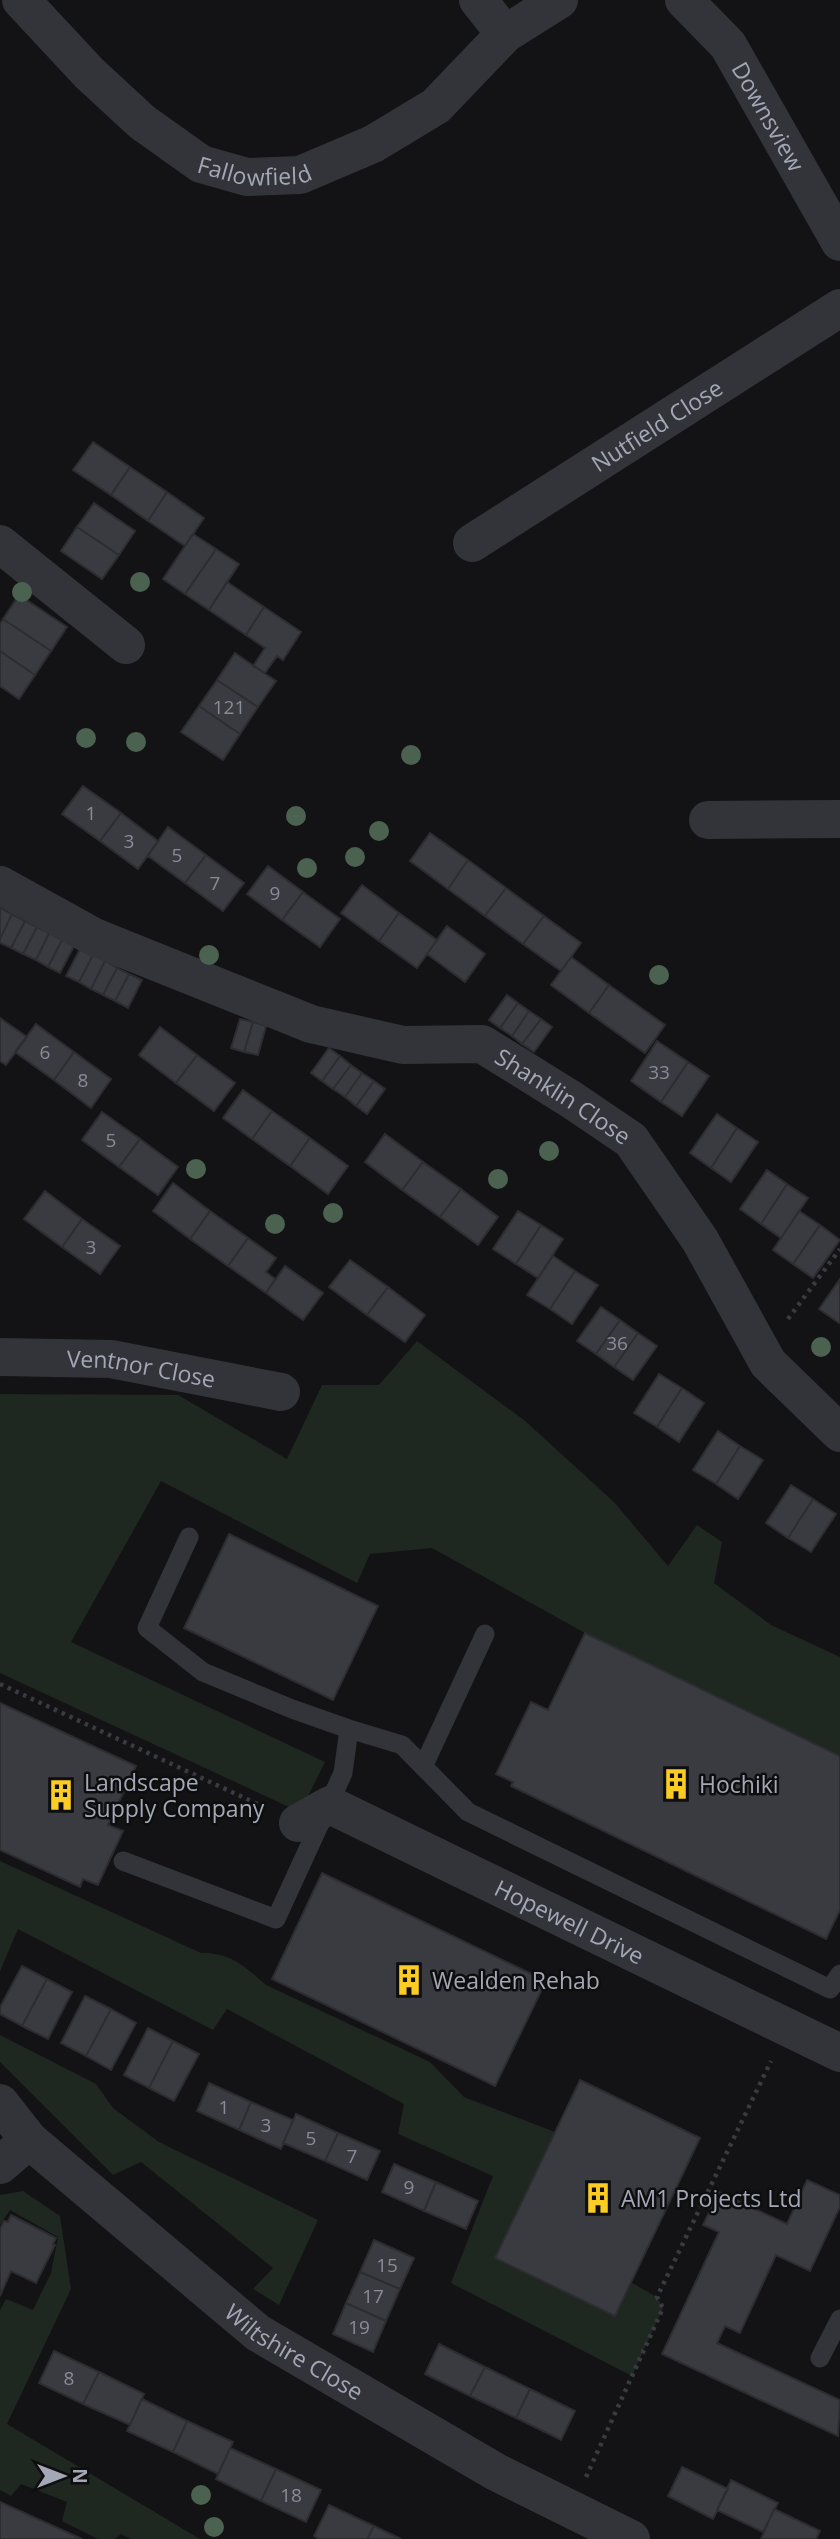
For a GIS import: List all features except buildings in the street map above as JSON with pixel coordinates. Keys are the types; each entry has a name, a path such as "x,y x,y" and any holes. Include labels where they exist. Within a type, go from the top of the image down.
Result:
{"street":[{"name":"Fallowfield","path":"21,0 89,73 142,121 201,164 247,177 300,176 373,144 436,106 505,34"},
{"path":"478,0 505,34 559,0"},
{"name":"Downsview","path":"684,0 728,45 840,242"},
{"name":"Nutfield Close","path":"472,543 840,308"},
{"path":"0,544 126,645"},
{"path":"708,820 840,819"},
{"name":"Shanklin Close","path":"0,885 94,936 311,1024 404,1045 482,1044 631,1140 700,1240 768,1363 840,1433"},
{"name":"Ventnor Close","path":"0,1357 111,1359 281,1392"},
{"name":"Hopewell Drive","path":"314,1814 840,2053"},
{"name":"Wiltshire Close","path":"0,2103 29,2140 258,2333 496,2472 631,2539"},
{"path":"0,2165 29,2140"}],"lane":[{"path":"188,1538 147,1628 203,1672 292,1709 402,1745 468,1812 830,1989 840,1974"},
{"path":"423,1767 485,1634"},
{"path":"123,1861 276,1919 314,1814 343,1773 349,1729"},
{"path":"820,2358 840,2319"}],"path":[{"path":"762,1353 840,1249"},
{"path":"0,1684 314,1814"},
{"path":"571,2510 663,2308 657,2297 787,2028"}],"shaded area":[{"path":"417,1341 524,1420 614,1502 668,1566 697,1525 722,1542 714,1583 771,1625 840,1657 840,1756 585,1633 432,1548 370,1554 357,1583 161,1481 71,1642 325,1762 300,1812 0,1673 0,1394 178,1395 287,1459 322,1385 379,1385"},
{"path":"0,1861 201,1953 228,1958 244,1966 266,1985 430,2062 464,2097 555,2132 495,2258 615,2316 632,2283 657,2297 663,2308 632,2376 451,2283 493,2176 398,2134 404,2104 227,2009 213,2030 18,1929 0,1971"},
{"path":"0,2035 96,2084 113,2108 159,2142 318,2220 279,2305 253,2289 273,2268 141,2162 113,2175 0,2062"},
{"path":"23,2191 60,2216 71,2289 7,2424 200,2539 131,2539 121,2534 115,2539 98,2539 62,2521 67,2502 21,2484 11,2496 0,2490 0,2310 6,2299 33,2310 51,2273 58,2237 10,2210 0,2225 0,2195"}],"place":[{"name":"Hochiki","path":"676,1784"},
{"name":"Landscape Supply Company","path":"61,1795"},
{"name":"Wealden Rehab","path":"409,1980"},
{"name":"AM1 Projects Ltd","path":"598,2198"}]}
